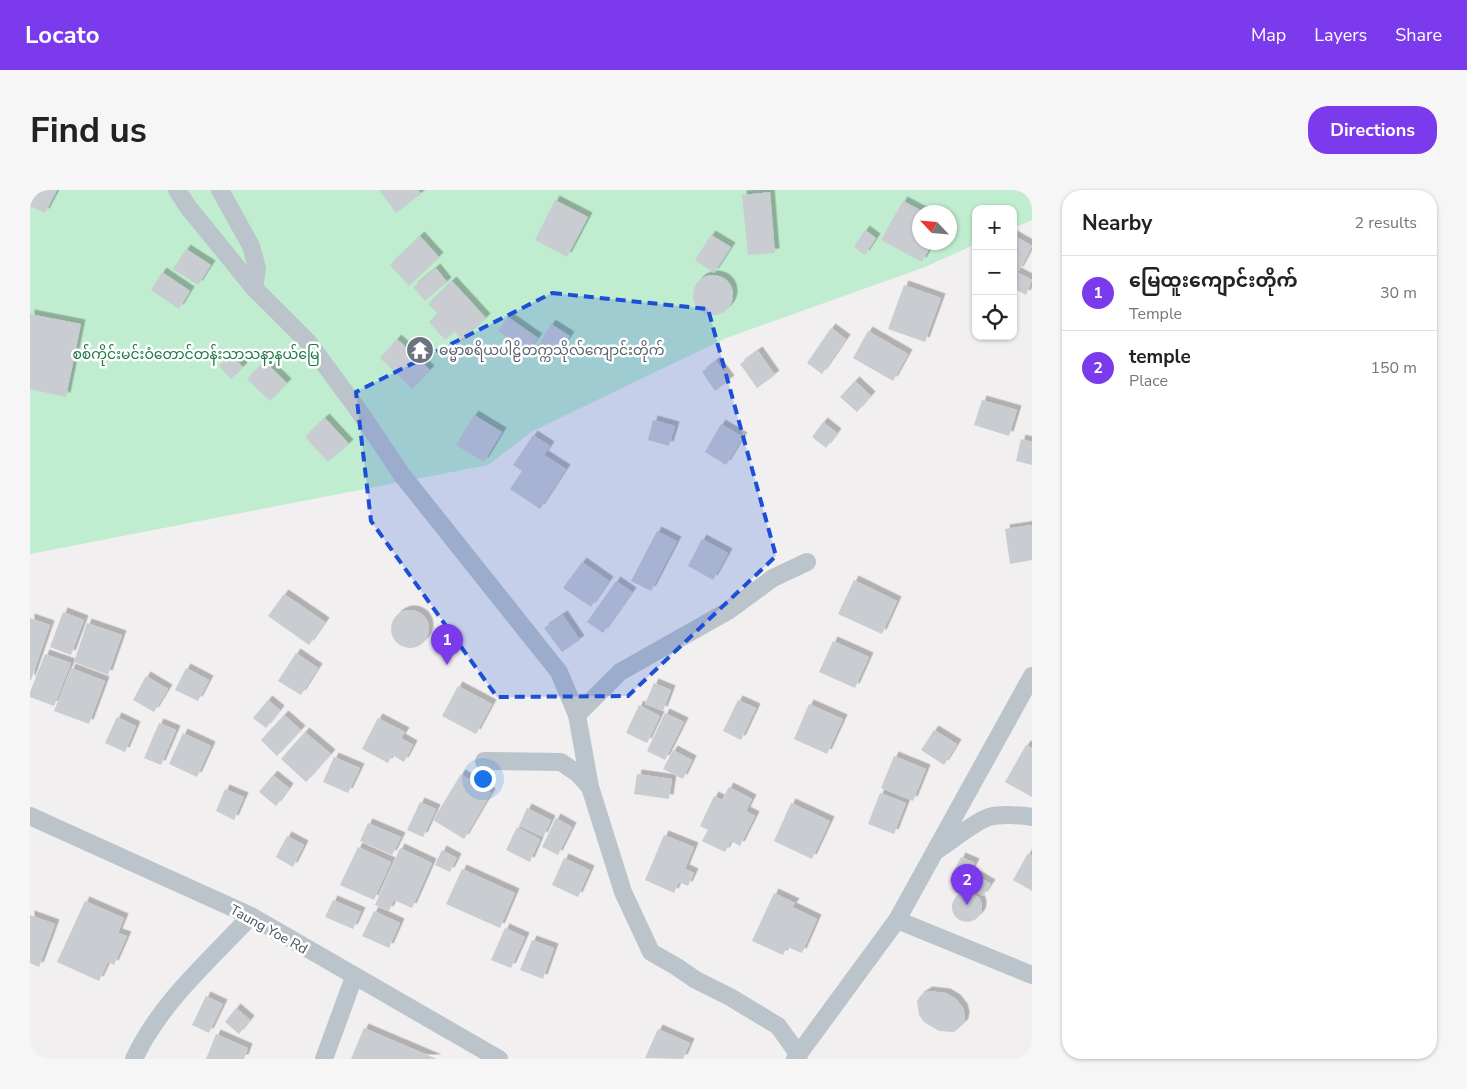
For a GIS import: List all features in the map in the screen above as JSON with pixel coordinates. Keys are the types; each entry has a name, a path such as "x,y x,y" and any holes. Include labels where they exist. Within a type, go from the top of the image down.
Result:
{"street":[{"path":"177,190 188,207 254,288 308,342 358,410 402,475 559,672 578,715 590,787 623,892 652,952 677,966 696,980 730,997 778,1026 797,1057 897,920 1032,676"},
{"path":"220,190 252,246 257,268 254,288"},
{"path":"578,715 620,672 728,611 773,578 807,562"},
{"path":"484,762 561,762 578,774 590,787"},
{"name":"Taung Yoe Rd","path":"30,816 251,916 498,1059"},
{"path":"935,852 960,834 989,817 1032,817"},
{"path":"134,1059 159,1017 180,990 251,916"},
{"path":"897,920 1032,975"},
{"path":"324,1059 354,977"}],"highlighted area":[{"path":"552,293 708,309 776,556 628,696 497,697 371,521 356,392"}],"green space":[{"name":"စစ်ကိုင်းမင်းဝံတောင်တန်းသာသနာ့နယ်မြေ","path":"30,190 1032,190 1032,220 1017,226 1017,205 972,205 972,246 925,267 726,338 533,431 488,465 30,554"}],"building":[{"path":"30,190 57,190 45,213 30,206"},
{"path":"379,190 418,190 421,194 396,213"},
{"path":"770,192 775,253 748,255 742,195"},
{"path":"555,200 588,217 567,257 535,240"},
{"path":"903,201 912,206 912,250 929,250 922,262 881,240"},
{"path":"865,230 876,238 865,255 854,247"},
{"path":"711,235 731,247 714,273 695,260"},
{"path":"420,236 439,257 409,286 390,265"},
{"path":"1017,237 1032,246 1019,271 1017,270"},
{"path":"186,249 211,265 198,285 173,269"},
{"path":"436,268 447,282 425,301 413,287"},
{"path":"162,272 190,291 179,309 151,290"},
{"path":"1017,272 1032,280 1026,295 1017,290"},
{"path":"717,275 724,278 730,284 733,295 732,303 724,312 717,315 709,315 702,312 694,303 693,291 696,284 705,276"},
{"path":"452,281 486,318 462,341 454,331 445,340 429,322 438,314 428,304"},
{"path":"904,285 941,298 925,342 888,329"},
{"path":"30,314 81,324 66,397 30,389"},
{"path":"508,317 538,338 528,351 498,331"},
{"path":"551,324 570,336 554,360 536,349"},
{"path":"831,328 846,339 822,374 807,363"},
{"path":"868,331 908,354 893,381 853,358"},
{"path":"397,339 430,370 412,389 380,358"},
{"path":"758,351 775,375 757,388 740,364"},
{"path":"231,355 243,367 231,379 219,366"},
{"path":"264,361 287,383 270,401 247,379"},
{"path":"716,361 730,380 715,391 702,372"},
{"path":"855,381 871,396 857,412 840,397"},
{"path":"982,400 1017,410 1009,436 974,425"},
{"path":"474,415 502,432 484,462 456,445"},
{"path":"325,418 349,444 328,462 305,437"},
{"path":"653,420 675,426 669,446 648,440"},
{"path":"823,422 837,433 826,448 812,437"},
{"path":"721,424 743,437 726,465 705,452"},
{"path":"533,435 550,446 544,455 566,469 540,509 510,489 522,471 513,465"},
{"path":"1021,439 1032,442 1032,465 1016,461"},
{"path":"1032,525 1032,560 1010,564 1005,529"},
{"path":"657,531 677,541 651,591 631,581"},
{"path":"702,539 728,553 713,580 688,566"},
{"path":"582,562 609,581 591,607 563,588"},
{"path":"854,580 897,601 882,634 838,614"},
{"path":"616,581 632,592 603,633 587,622"},
{"path":"284,594 325,622 309,645 268,616"},
{"path":"410,610 417,611 423,616 428,622 428,636 423,642 417,647 410,648 403,647 397,642 392,636 391,629 392,622 397,616 403,611"},
{"path":"63,612 84,620 71,655 50,647"},
{"path":"563,615 580,640 562,652 544,628"},
{"path":"30,618 50,625 31,680 30,680"},
{"path":"87,623 122,635 108,675 74,662"},
{"path":"833,641 869,657 855,688 819,672"},
{"path":"296,653 318,668 301,695 278,681"},
{"path":"45,654 71,663 54,706 30,697 30,692"},
{"path":"71,668 105,681 89,724 54,711"},
{"path":"186,668 209,680 198,701 175,690"},
{"path":"146,676 168,689 154,712 133,700"},
{"path":"654,683 671,690 663,711 645,704"},
{"path":"458,686 492,704 476,734 442,716"},
{"path":"268,700 280,710 266,728 253,718"},
{"path":"738,700 756,708 741,740 723,731"},
{"path":"809,704 843,719 827,754 794,739"},
{"path":"639,705 660,716 647,743 626,733"},
{"path":"665,713 684,722 665,760 647,751"},
{"path":"284,715 301,730 277,756 261,740"},
{"path":"117,717 136,726 125,752 105,743"},
{"path":"378,718 405,732 401,738 413,745 404,762 392,755 388,763 362,749"},
{"path":"159,723 176,730 161,765 144,758"},
{"path":"934,730 957,744 944,765 921,750"},
{"path":"305,732 331,754 306,782 281,759"},
{"path":"183,733 211,746 197,777 169,764"},
{"path":"1026,745 1032,748 1032,797 1005,782"},
{"path":"673,750 692,760 683,779 663,769"},
{"path":"894,756 926,769 913,801 881,788"},
{"path":"334,757 360,768 348,793 323,782"},
{"path":"461,774 491,793 464,839 433,820"},
{"path":"637,774 672,779 669,799 634,794"},
{"path":"273,775 289,788 276,806 259,792"},
{"path":"729,787 752,799 746,811 755,816 740,846 731,841 725,852 702,841 708,830 700,826 714,796 722,800"},
{"path":"225,789 244,797 234,820 216,811"},
{"path":"880,793 906,803 894,834 868,824"},
{"path":"420,802 436,809 423,837 407,830"},
{"path":"791,803 830,821 812,859 774,841"},
{"path":"527,808 551,820 543,837 519,826"},
{"path":"556,818 572,827 558,855 542,847"},
{"path":"368,823 401,837 392,855 360,841"},
{"path":"517,827 540,839 530,862 506,850"},
{"path":"664,835 694,847 685,869 694,873 688,886 679,882 674,893 645,880"},
{"path":"287,836 304,845 293,867 276,857"},
{"path":"358,847 391,862 374,900 340,885"},
{"path":"400,848 432,863 412,908 394,900 389,911 375,905"},
{"path":"442,850 457,858 450,872 435,865"},
{"path":"1028,853 1032,856 1032,891 1013,880"},
{"path":"961,857 975,863 963,887 949,881"},
{"path":"564,858 590,870 578,897 552,885"},
{"path":"462,869 515,893 500,928 446,904"},
{"path":"976,875 991,884 983,896 968,888"},
{"path":"967,892 973,893 981,901 981,913 973,921 967,922 961,921 953,913 952,907 953,901 961,893"},
{"path":"774,893 795,903 792,907 817,919 802,953 787,947 783,955 752,941"},
{"path":"333,900 361,912 353,929 325,917"},
{"path":"85,901 124,918 118,933 127,936 114,965 108,962 99,981 57,962"},
{"path":"374,911 400,923 389,948 362,936"},
{"path":"30,915 55,924 39,967 30,963"},
{"path":"505,928 525,937 511,968 491,960"},
{"path":"532,940 554,948 543,979 520,970"},
{"path":"928,991 946,993 956,999 963,1008 964,1023 954,1032 939,1031 924,1022 919,1015 917,1001 920,996"},
{"path":"206,996 223,1004 209,1033 192,1025"},
{"path":"236,1008 250,1020 239,1034 225,1022"},
{"path":"364,1028 437,1059 351,1059"},
{"path":"658,1029 690,1043 683,1059 645,1058"},
{"path":"216,1034 248,1048 244,1059 206,1059"}],"place":[{"name":"ဓမ္မာစရိယပါဠိတက္ကသိုလ်ကျောင်းတိုက်","path":"420,350"},
{"name":"မြေထူးကျောင်းတိုက်","path":"447,665"},
{"name":"temple","path":"967,905"}]}
